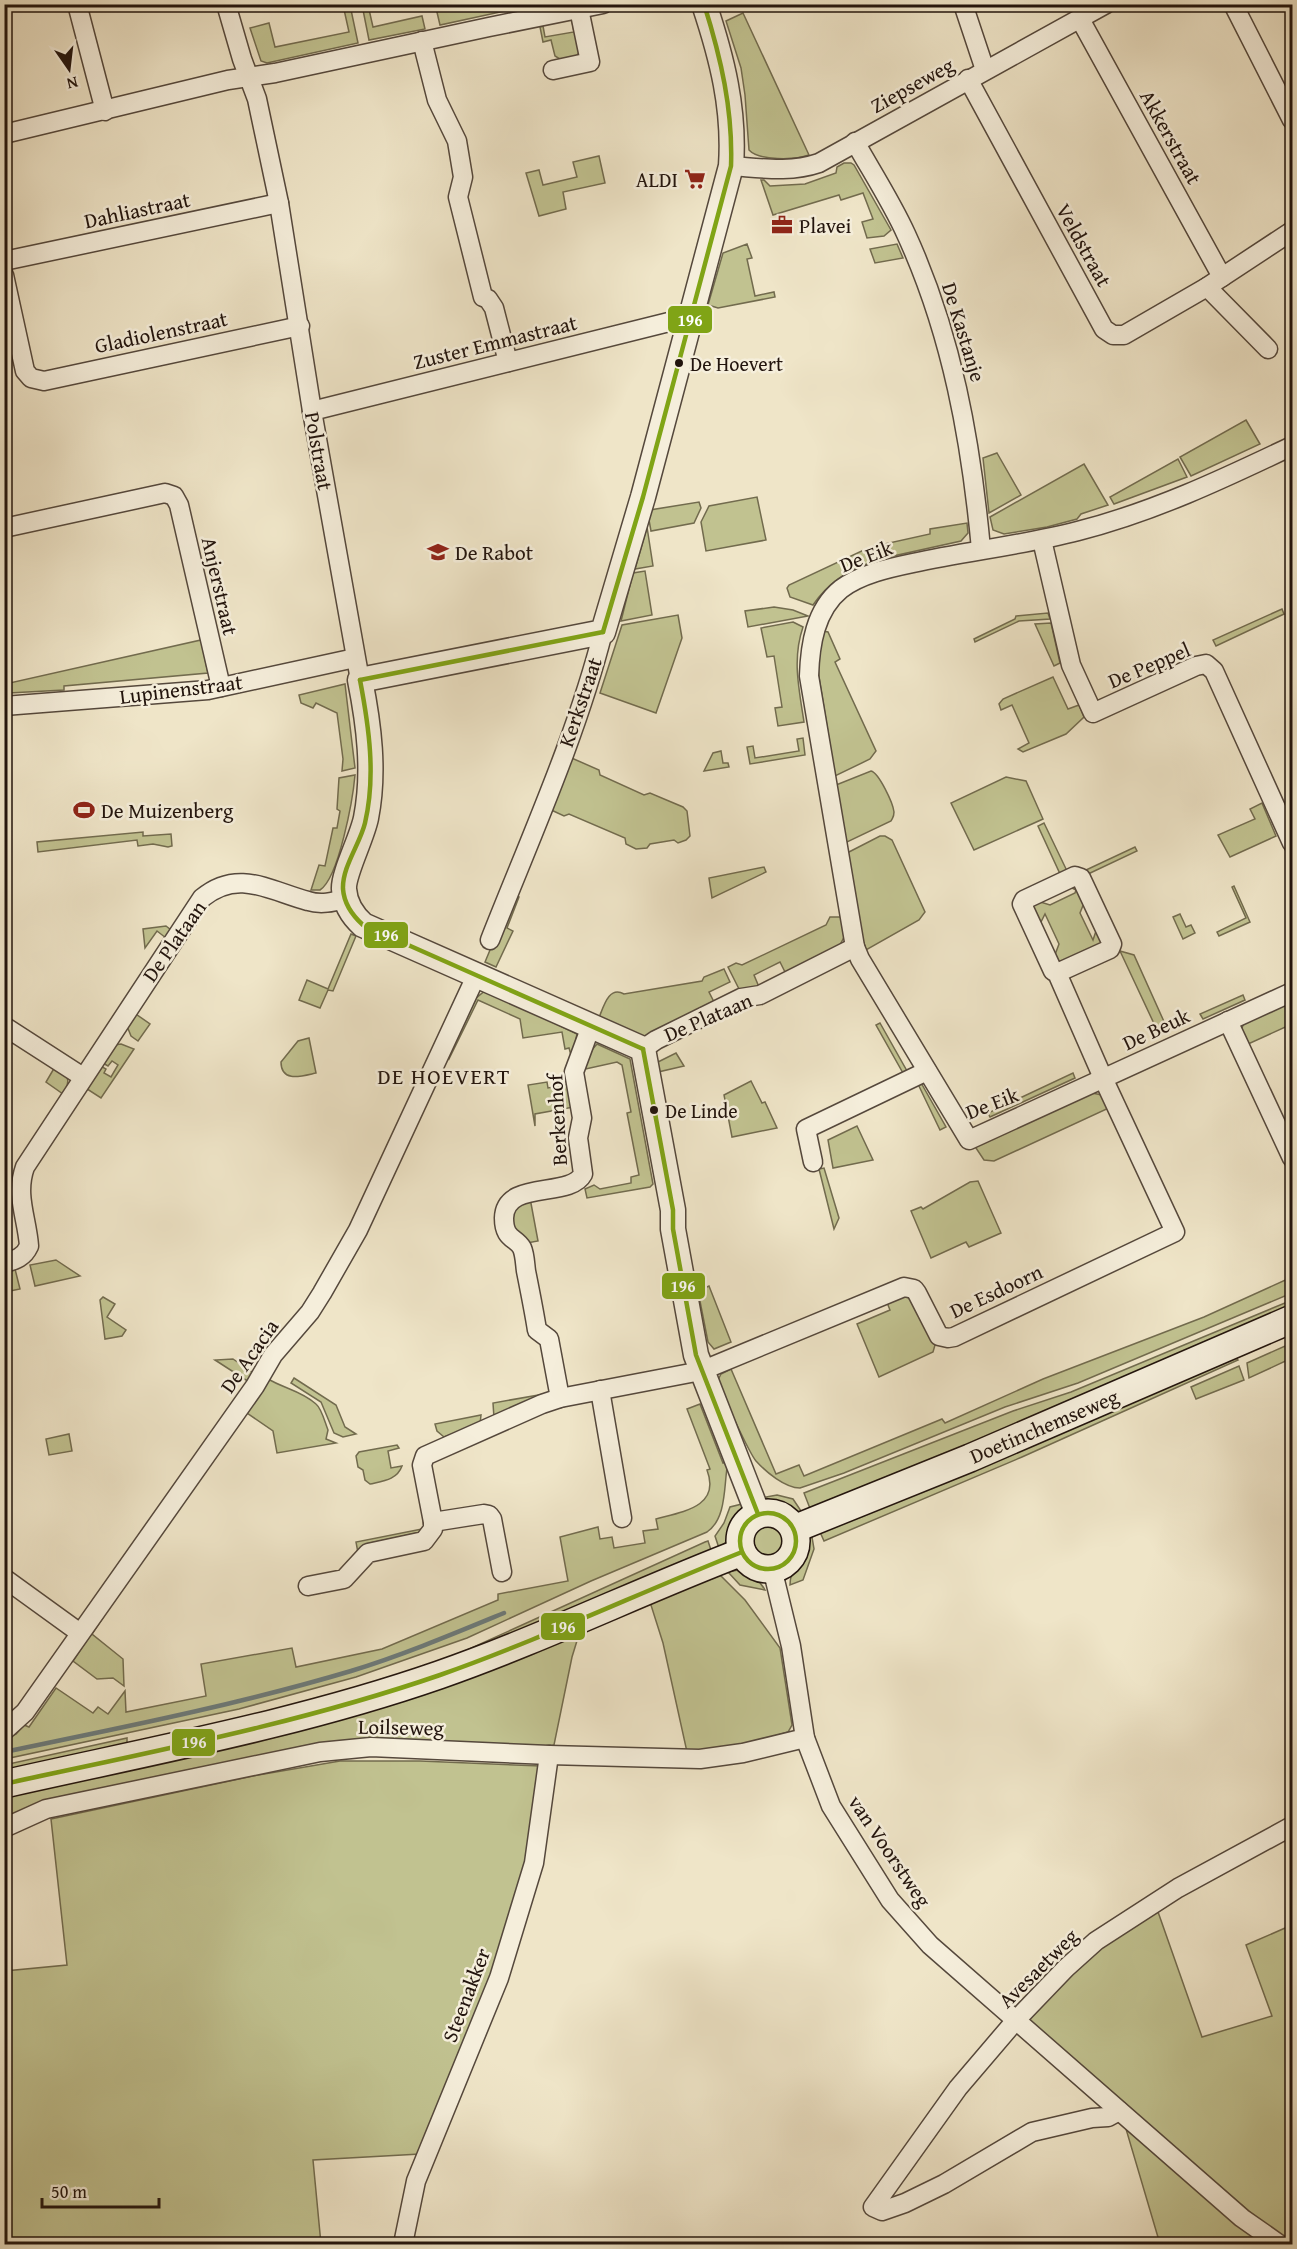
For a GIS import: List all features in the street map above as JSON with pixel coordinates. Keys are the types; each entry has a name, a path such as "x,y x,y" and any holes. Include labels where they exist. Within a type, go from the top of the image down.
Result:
{"main road":[{"name":"Doetinchemseweg","path":"794,1529 970,1458 1293,1319"},
{"path":"772,1512 785,1518 794,1529 796,1541 793,1554 784,1563 772,1568 760,1568 749,1562 742,1552 739,1541 741,1530 748,1520 758,1514 772,1512"},
{"path":"4,1784 252,1728 359,1701 440,1675 540,1637 742,1552"}],"street":[{"path":"77,4 105,111"},
{"name":"Polstraat","path":"226,4 242,59 257,99 279,203 368,735 371,769 370,794 361,837 344,880 345,899"},
{"path":"4,134 228,80 603,4"},
{"name":"Kerkstraat","path":"490,940 564,751 597,655 731,166 729,93 719,49 704,4"},
{"path":"963,4 986,70"},
{"name":"Ziepseweg","path":"731,166 783,170 802,169 819,163 1106,4"},
{"path":"1233,4 1293,120"},
{"path":"553,70 590,62 579,9"},
{"name":"Akkerstraat","path":"1080,19 1215,282"},
{"path":"422,41 437,100 457,141 463,177 458,197 483,297 488,299 494,308 508,362"},
{"name":"Veldstraat","path":"968,79 1104,329 1113,335 1124,335 1215,282 1293,231"},
{"name":"De Kastanje","path":"855,142 906,233 936,310 955,378 969,444 981,549"},
{"name":"Dahliastraat","path":"4,261 279,203"},
{"name":"Gladiolenstraat","path":"4,275 25,370 31,378 44,381 300,326"},
{"path":"1215,282 1268,349"},
{"name":"Zuster Emmastraat","path":"312,411 673,321 689,324"},
{"name":"De Eik","path":"1103,1078 969,1140 855,947 809,676 813,636 820,616 830,601 855,581 875,573 981,549 1042,540 1109,522 1183,496 1293,446"},
{"name":"Anjerstraat","path":"4,528 165,494 174,496 179,505 221,687"},
{"name":"De Peppel","path":"1042,540 1071,665 1093,713 1196,666 1206,664 1214,671 1290,832"},
{"name":"Lupinenstraat","path":"4,706 195,692 603,632"},
{"path":"1057,973 1110,949 1112,944 1081,878 1075,876 1024,900 1022,904 1053,971 1057,973 1103,1078"},
{"name":"De Plataan","path":"4,1263 21,1257 29,1246 20,1199 21,1179 25,1167 197,904 208,893 229,885 250,883 267,886 309,902 327,903 345,899 354,917 363,925 643,1049 656,1040 741,998 760,995 855,947"},
{"name":"De Acacia","path":"4,1731 24,1712 255,1386 273,1355 310,1312 338,1267 376,1194 477,974"},
{"name":"De Beuk","path":"1103,1078 1293,992"},
{"path":"1228,1021 1293,1158"},
{"path":"4,1026 83,1077"},
{"name":"Berkenhof","path":"560,1398 549,1339 537,1330 523,1250 509,1236 504,1218 507,1208 515,1199 532,1192 573,1184 583,1174 578,1138 582,1118 574,1072 591,1026"},
{"path":"643,1049 674,1210 673,1229 693,1343 701,1371 758,1514"},
{"path":"813,1162 806,1129 927,1071"},
{"name":"De Esdoorn","path":"701,1371 904,1287 914,1289 917,1293 939,1336 954,1337 1175,1232 1103,1078"},
{"path":"308,1586 344,1580 368,1554 424,1541 433,1529 422,1465 425,1456 560,1398 701,1371"},
{"path":"600,1390 622,1518"},
{"path":"433,1522 489,1515 492,1519 502,1572"},
{"name":"van Voorstweg","path":"772,1568 791,1646 805,1738 831,1806 890,1900 930,1945 1242,2218 1279,2244"},
{"path":"4,1578 80,1633"},
{"name":"Loilseweg","path":"4,1828 46,1809 320,1752 371,1747 700,1759 743,1753 805,1738"},
{"name":"Steenakker","path":"403,2244 416,2181 499,1978 534,1863 549,1755"},
{"name":"Avesaetweg","path":"1119,2111 1108,2117 1092,2118 1032,2132 915,2199 882,2211 873,2207 958,2088 1016,2020 1066,1968 1096,1941 1178,1888 1293,1826"}],"green space":[{"path":"343,5 350,5 358,43 267,63 261,61 250,28 269,23 275,47 349,32"},
{"path":"362,5 368,5 373,27 422,16 425,29 369,40"},
{"path":"504,5 505,11 440,25 436,8 446,6 447,11 471,6"},
{"path":"743,13 809,155 795,158 769,158 754,154 749,150 741,68 726,21"},
{"path":"575,20 581,50 575,58 563,61 555,56 551,40 543,42 540,27 543,26 545,37 574,32 572,21"},
{"path":"599,156 605,183 563,192 566,209 539,216 526,173 539,170 543,185 577,177 573,162"},
{"path":"844,163 854,165 891,230 884,236 867,238 862,222 873,219 863,193 841,200 839,195 773,215 761,180 770,186 805,184 836,173 837,167"},
{"path":"747,244 752,258 747,259 755,296 774,292 775,297 718,308 708,305 723,253"},
{"path":"897,244 903,258 875,263 870,249"},
{"path":"1246,420 1260,444 1191,476 1180,457"},
{"path":"997,453 1021,495 989,513 983,458"},
{"path":"1178,459 1187,477 1114,504 1110,497"},
{"path":"1084,464 1108,505 1081,514 1077,519 1047,527 1004,534 993,530 990,517"},
{"path":"757,497 766,540 706,551 701,522 709,506"},
{"path":"699,502 701,508 694,523 651,531 650,510"},
{"path":"967,523 968,533 961,541 875,560 871,547 930,534 930,529"},
{"path":"647,527 653,566 635,569"},
{"path":"868,548 872,562 839,578 813,605 790,597 787,588 789,585"},
{"path":"645,571 652,615 621,621 633,573"},
{"path":"774,607 793,610 808,616 748,627 745,611"},
{"path":"1282,609 1284,614 1216,646 1213,640"},
{"path":"1048,613 1050,619 1019,621 975,642 974,639 1015,619 1016,616"},
{"path":"678,615 682,638 656,713 600,693 622,625"},
{"path":"793,622 803,627 797,662 804,722 778,726 775,708 782,707 774,656 767,657 761,628"},
{"path":"1051,623 1060,663 1054,666 1035,624"},
{"path":"823,631 828,632 840,659 835,662 876,751 870,759 835,776 819,677 818,664"},
{"path":"201,640 208,673 64,686 64,690 9,693 5,691 5,684"},
{"path":"1053,677 1068,709 1079,705 1084,717 1066,734 1023,752 1018,749 1029,743 1012,705 1001,710 999,704 1003,699"},
{"path":"345,684 355,768 342,771 343,759 337,713 316,703 313,708 301,703 299,695"},
{"path":"803,738 805,755 750,764 747,747 753,746 755,758 799,751 797,739"},
{"path":"721,751 723,763 728,763 729,767 704,771 713,753"},
{"path":"567,756 599,770 600,775 644,795 650,793 683,807 687,811 690,836 678,843 674,840 636,849 626,844 625,838 569,814 564,816 547,808"},
{"path":"871,771 878,777 885,789 894,816 891,821 845,843 836,785"},
{"path":"355,775 344,837 333,870 327,883 320,890 311,890 319,865 325,866 333,828 337,828 340,811 337,809 339,778"},
{"path":"1006,777 1026,781 1043,819 974,850 951,803"},
{"path":"1262,803 1276,836 1230,857 1218,835 1255,819 1250,809"},
{"path":"1044,823 1068,873 1061,876 1038,826"},
{"path":"143,832 143,836 171,834 172,846 153,844 138,846 137,840 38,852 37,842"},
{"path":"880,836 892,840 925,912 919,920 866,950 847,853"},
{"path":"1135,847 1137,851 1086,875 1086,870"},
{"path":"764,867 766,872 712,898 709,878"},
{"path":"1074,883 1086,898 1080,913 1093,940 1098,925 1105,941 1056,967 1053,960 1059,944 1045,914 1038,928 1031,902 1034,900 1050,905 1075,893 1076,890 1066,885"},
{"path":"1234,886 1250,922 1219,936 1217,932 1246,918 1232,887"},
{"path":"513,895 519,897 507,928 513,931 496,967 485,962"},
{"path":"1180,914 1186,927 1191,925 1195,933 1183,939 1173,917"},
{"path":"830,917 841,917 844,937 839,947 786,974 780,962 754,975 759,987 740,991 728,967 736,963 742,965 826,925"},
{"path":"166,926 171,930 166,938 157,931 145,948 143,929"},
{"path":"351,934 356,936 333,991 328,990 320,1008 299,1000 307,980 328,989"},
{"path":"1120,951 1134,955 1166,1026 1157,1030"},
{"path":"724,969 730,982 709,992 715,1004 645,1037 598,1020 607,1000 614,993 624,994 702,981 704,977"},
{"path":"486,990 577,1034 572,1059 569,1048 565,1049 562,1032 523,1038 520,1019 478,1000 449,1059 447,1054 470,1003"},
{"path":"1243,995 1245,1000 1203,1019 1200,1014"},
{"path":"1292,1001 1292,1024 1246,1045 1241,1031 1244,1022"},
{"path":"133,1012 150,1024 138,1041 131,1036 127,1026"},
{"path":"880,1023 907,1071 903,1073 876,1025"},
{"path":"309,1038 316,1073 288,1076 282,1069 281,1062 298,1041"},
{"path":"121,1044 134,1049 101,1098 84,1087 99,1065 106,1069 104,1073 111,1077 118,1065 112,1061 108,1066 101,1062 114,1045"},
{"path":"597,1044 630,1059 653,1184 650,1187 587,1198 585,1189 594,1185 600,1189 631,1183 631,1177 639,1175 627,1113 631,1112 622,1065 617,1062 581,1070 584,1059"},
{"path":"676,1053 684,1066 658,1072 656,1063"},
{"path":"56,1065 68,1081 63,1094 46,1082"},
{"path":"1073,1073 1075,1078 990,1117 988,1113"},
{"path":"751,1081 762,1103 765,1102 777,1128 732,1137 724,1095"},
{"path":"920,1081 946,1127 940,1130 917,1082"},
{"path":"547,1082 548,1088 570,1084 574,1107 535,1114 535,1126 528,1085"},
{"path":"1092,1093 1102,1095 1111,1107 994,1161 984,1160 974,1145"},
{"path":"857,1126 873,1160 833,1168 828,1140"},
{"path":"824,1168 839,1218 834,1229 819,1169"},
{"path":"978,1181 1001,1233 969,1247 966,1242 931,1258 911,1211 921,1207 923,1209 970,1182"},
{"path":"530,1198 538,1241 527,1243 515,1236 511,1212"},
{"path":"56,1260 80,1276 35,1286 30,1265"},
{"path":"15,1269 20,1289 5,1292 5,1271"},
{"path":"1292,1277 1292,1293 1078,1383 1005,1407 844,1473 800,1488 782,1482 756,1461 718,1380 721,1374 731,1369 776,1474 799,1465 804,1476 942,1419 945,1423 1043,1379 1204,1317"},
{"path":"709,1286 731,1342 714,1349 708,1342 698,1291"},
{"path":"905,1295 915,1304 935,1345 933,1352 879,1377 857,1324 890,1310 886,1300"},
{"path":"103,1297 115,1304 107,1317 126,1330 122,1336 105,1339 100,1300"},
{"path":"1292,1300 1292,1310 811,1511 804,1493 1013,1411 1071,1392"},
{"path":"1292,1343 1292,1358 1249,1378 1247,1363"},
{"path":"1231,1353 1238,1360 1022,1457 824,1541 820,1532"},
{"path":"233,1359 255,1374 249,1382 215,1360"},
{"path":"1239,1366 1244,1380 1196,1399 1191,1387"},
{"path":"294,1378 336,1405 345,1427 356,1434 343,1437 334,1433 321,1402 291,1383"},
{"path":"268,1379 305,1396 316,1404 328,1430 326,1439 336,1443 277,1453 273,1431 247,1413"},
{"path":"550,1393 494,1418 493,1403"},
{"path":"700,1404 723,1463 727,1462 721,1511 718,1519 707,1532 591,1581 467,1638 356,1677 239,1709 5,1759 4,1739 16,1734 24,1725 29,1727 56,1688 93,1713 98,1707 108,1714 125,1691 126,1712 206,1696 201,1664 292,1648 296,1667 382,1649 498,1600 498,1594 568,1581 560,1537 598,1527 600,1539 612,1537 614,1548 645,1543 643,1531 658,1529 656,1519 696,1506 709,1492 710,1482 707,1470 710,1469 687,1409"},
{"path":"481,1415 480,1424 444,1437 437,1431 435,1424"},
{"path":"69,1434 72,1451 49,1455 46,1439"},
{"path":"397,1445 399,1448 388,1451 391,1468 402,1466 400,1471 389,1479 370,1484 365,1480 363,1470 358,1467 356,1456 359,1452"},
{"path":"777,1495 793,1499 803,1514 782,1512 773,1506 766,1497"},
{"path":"742,1504 741,1516 736,1528 719,1548 715,1536 724,1523 730,1507"},
{"path":"767,1527 778,1532 783,1543 778,1554 767,1559 756,1554 751,1543 756,1532"},
{"path":"427,1528 426,1531 366,1544 358,1553 356,1542"},
{"path":"812,1537 814,1549 803,1580 790,1585 797,1559"},
{"path":"708,1541 712,1553 412,1675 705,1542"},
{"path":"738,1570 754,1577 765,1590 740,1585 728,1572"},
{"path":"719,1574 745,1600 780,1648 792,1725 788,1732 731,1749 687,1752 663,1643 650,1602"},
{"path":"101,1613 104,1616 92,1634 123,1659 124,1686 113,1678 97,1679 73,1661 91,1634"},
{"path":"580,1631 572,1657 554,1745 547,1747 304,1747 153,1780 5,1821 4,1791"},
{"path":"127,1738 127,1748 5,1774 4,1765"},
{"path":"340,1761 420,1761 541,1766 541,1782 519,1894 485,1992 420,2154 313,2160 321,2244 5,2244 5,1971 67,1965 51,1819 253,1776"},
{"path":"1157,1909 1202,2037 1272,2016 1246,1945 1292,1925 1292,2241 1265,2225 1028,2021 1086,1958"},
{"path":"1126,2129 1266,2244 1160,2244"}],"waterway":[{"path":"4,1752 265,1695 390,1658 504,1613"}],"transit line":[{"name":"196","path":"603,632 643,497 731,166 730,125 725,84 704,4"},
{"name":"196","path":"360,680 603,632"},
{"name":"196","path":"360,680 371,769 365,823 343,881 345,899 353,913 363,925 643,1049"},
{"name":"196","path":"643,1049 673,1210 673,1229 696,1355 758,1514"},
{"name":"196","path":"768,1513 779,1515 788,1521 794,1530 796,1541 794,1552 788,1561 779,1567 768,1569 757,1567 748,1561 742,1552 740,1541 742,1530 748,1521 757,1515 768,1513"},
{"name":"196","path":"4,1784 278,1723 386,1692 440,1675 516,1646 742,1552"}],"place":[{"name":"ALDI","path":"695,179"},
{"name":"Plavei","path":"782,225"},
{"name":"De Hoevert","path":"679,363"},
{"name":"De Rabot","path":"438,552"},
{"name":"De Muizenberg","path":"84,810"},
{"name":"De Linde","path":"654,1110"}],"district":[{"name":"DE HOEVERT","path":"444,1076"}]}
